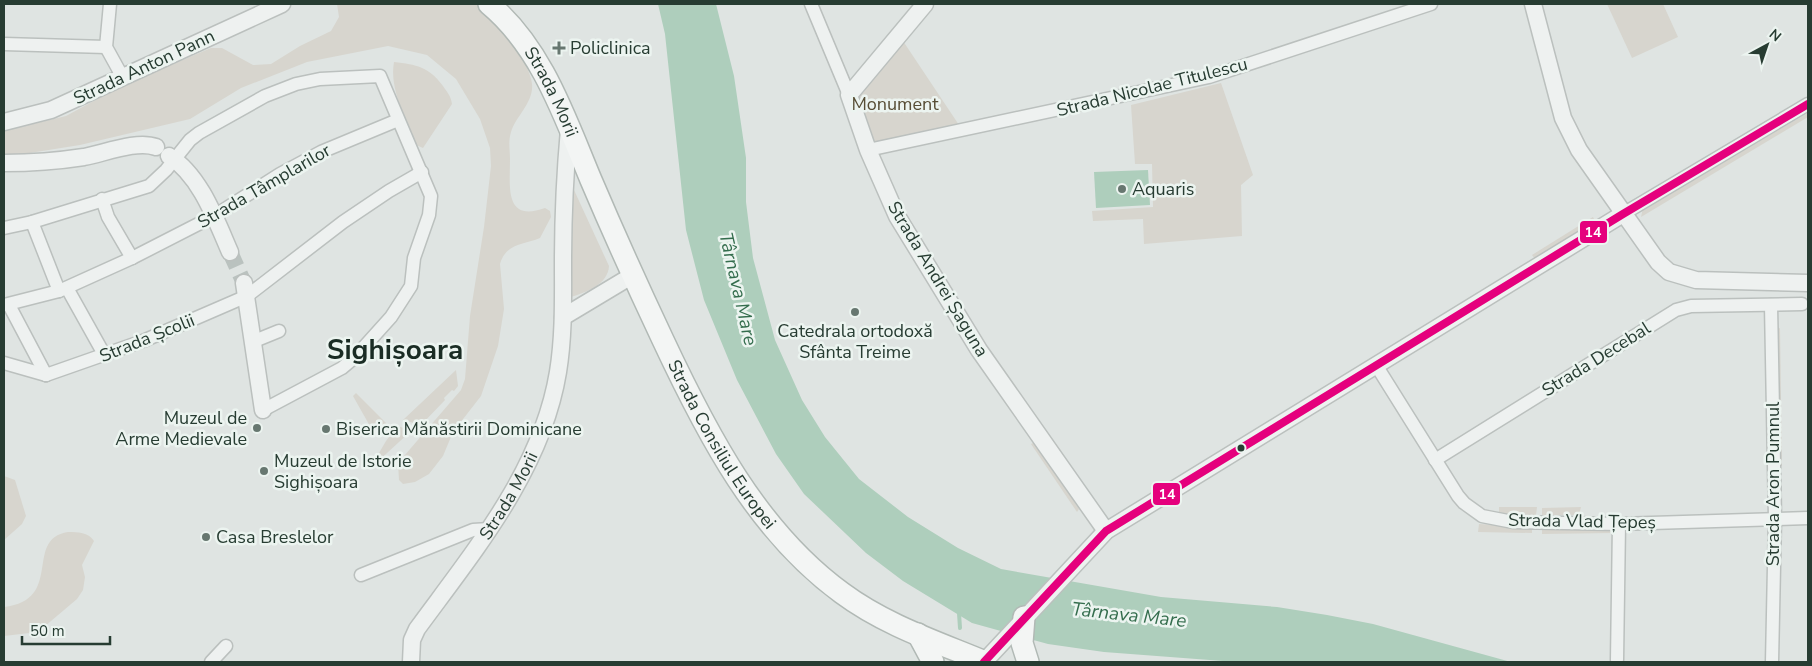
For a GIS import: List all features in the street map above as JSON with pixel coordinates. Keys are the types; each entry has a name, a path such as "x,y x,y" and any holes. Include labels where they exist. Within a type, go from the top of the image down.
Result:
{"highway":[{"name":"Strada Morii","path":"488,4 515,29 526,44 544,73 569,129"},
{"name":"Strada Consiliul Europei","path":"569,129 633,275 705,427 730,468 767,519 797,553 844,594 876,614 985,662"},
{"path":"1024,617 1022,633 1026,657"},
{"path":"918,634 933,662"}],"street":[{"path":"110,4 106,46 122,76"},
{"name":"Strada Anton Pann","path":"4,122 51,110 282,4"},
{"name":"Strada Andrei Șaguna","path":"811,4 849,95 868,150 897,216 979,350 1106,531"},
{"path":"849,95 926,4"},
{"name":"Strada Nicolae Titulescu","path":"868,150 1209,77 1431,4"},
{"path":"1533,4 1563,118 1579,150 1658,262 1669,272 1680,277 1696,280 1808,283"},
{"path":"4,44 106,46"},
{"path":"4,228 32,222 149,186 167,154 199,133 272,93 305,81 380,76 430,191 431,204 422,239 414,258 411,286 408,294 391,317 355,357 342,368 263,410 245,289"},
{"path":"985,662 1024,617 1106,531 1623,214 1808,104"},
{"name":"Strada Tâmplarilor","path":"7,305 63,289 132,258 214,216 280,174 321,152 398,120"},
{"name":"Strada Morii","path":"410,659 412,640 417,628 489,529 530,460 549,410 558,373 563,317 564,215 569,129"},
{"path":"4,163 74,158 144,144 167,154 196,184 214,216 230,252"},
{"name":"Strada Școlii","path":"46,375 104,356 286,268 343,222 389,191 422,172"},
{"path":"102,199 108,217 132,258"},
{"path":"32,222 63,289 104,356"},
{"path":"563,317 633,275"},
{"name":"Strada Decebal","path":"1435,460 1676,310 1692,306 1802,304"},
{"path":"7,305 46,375"},
{"name":"Strada Aron Pumnul","path":"1771,305 1775,518 1772,662"},
{"path":"252,342 279,331"},
{"path":"4,364 46,375"},
{"name":"Strada Vlad Țepeș","path":"1376,365 1464,503 1482,516 1513,522 1619,524 1808,518"},
{"path":"1617,660 1619,524"},
{"path":"361,575 473,530 489,529"},
{"path":"211,662 226,646"}],"green space":[{"path":"337,4 476,4 497,21 507,33 528,69 532,84 528,103 513,126 510,136 510,190 512,199 516,206 522,210 532,211 545,208 550,211 551,217 540,238 511,248 506,252 500,264 504,309 498,346 481,396 453,432 443,456 429,474 415,482 403,484 399,480 398,463 461,390 465,379 470,316 484,227 491,166 490,148 480,119 456,79 427,55 388,46 307,62 241,88 190,119 80,145 17,155 4,171 4,131 66,116 123,85 211,48 222,48 253,65 271,64 300,46 331,31 339,17"},
{"path":"1607,4 1663,4 1678,37 1632,58"},
{"name":"Monument","path":"899,35 963,131 868,150 849,95"},
{"path":"394,62 427,70 438,79 451,99 452,104 423,148 416,145 399,104 394,82"},
{"path":"1221,83 1253,175 1241,185 1242,236 1144,244 1143,219 1093,221 1092,211 1153,207 1152,164 1135,164 1131,105"},
{"path":"1808,113 1808,117 1641,217 1643,208"},
{"path":"568,177 609,266 605,278 601,282 584,293 571,297 569,296"},
{"path":"1593,217 1595,221 1535,259 1532,255"},
{"path":"1780,328 1782,466 1778,466 1777,329"},
{"path":"456,370 458,386 444,398 445,400 421,425 403,420"},
{"path":"356,393 388,425 380,436 375,435 353,396"},
{"path":"398,426 411,431 372,465 386,441"},
{"path":"1035,442 1079,509 1077,512 1031,444"},
{"path":"4,476 15,480 26,516 22,524 4,540"},
{"path":"1499,507 1537,507 1536,515 1499,514"},
{"path":"1581,507 1579,515 1542,515 1542,508"},
{"path":"1479,524 1532,527 1532,533 1478,532"},
{"path":"1611,526 1614,533 1542,534 1542,527"},
{"path":"68,532 86,534 94,541 82,565 85,577 83,590 77,599 38,632 4,636 4,607 22,602 33,593 39,582 48,546 55,537"}],"water":[{"name":"Târnava Mare","path":"658,4 716,4 734,76 746,158 746,202 753,258 775,340 802,400 825,437 859,479 908,517 958,548 1001,569 1161,597 1277,607 1327,615 1373,624 1511,662 1236,662 1104,652 1048,644 972,623 903,581 866,553 804,494 776,454 737,380 704,300 686,230 665,34"},
{"name":"Aquaris","path":"1148,170 1150,205 1096,208 1094,172"}],"waterway":[{"path":"959,613 960,628"}],"tunnel":[{"path":"230,252 244,283"}],"transit line":[{"name":"14","path":"984,662 1106,531 1623,214 1808,104"}],"place":[{"name":"Policlinica","path":"559,48"},
{"name":"Aquaris","path":"1122,189"},
{"name":"Catedrala ortodoxă Sfânta Treime","path":"855,312"},
{"name":"Muzeul de Arme Medievale","path":"257,428"},
{"name":"Biserica Mănăstirii Dominicane","path":"326,429"},
{"name":"Muzeul de Istorie Sighișoara","path":"264,471"},
{"name":"Casa Breslelor","path":"206,537"}],"district":[{"name":"Sighișoara","path":"395,350"}]}
